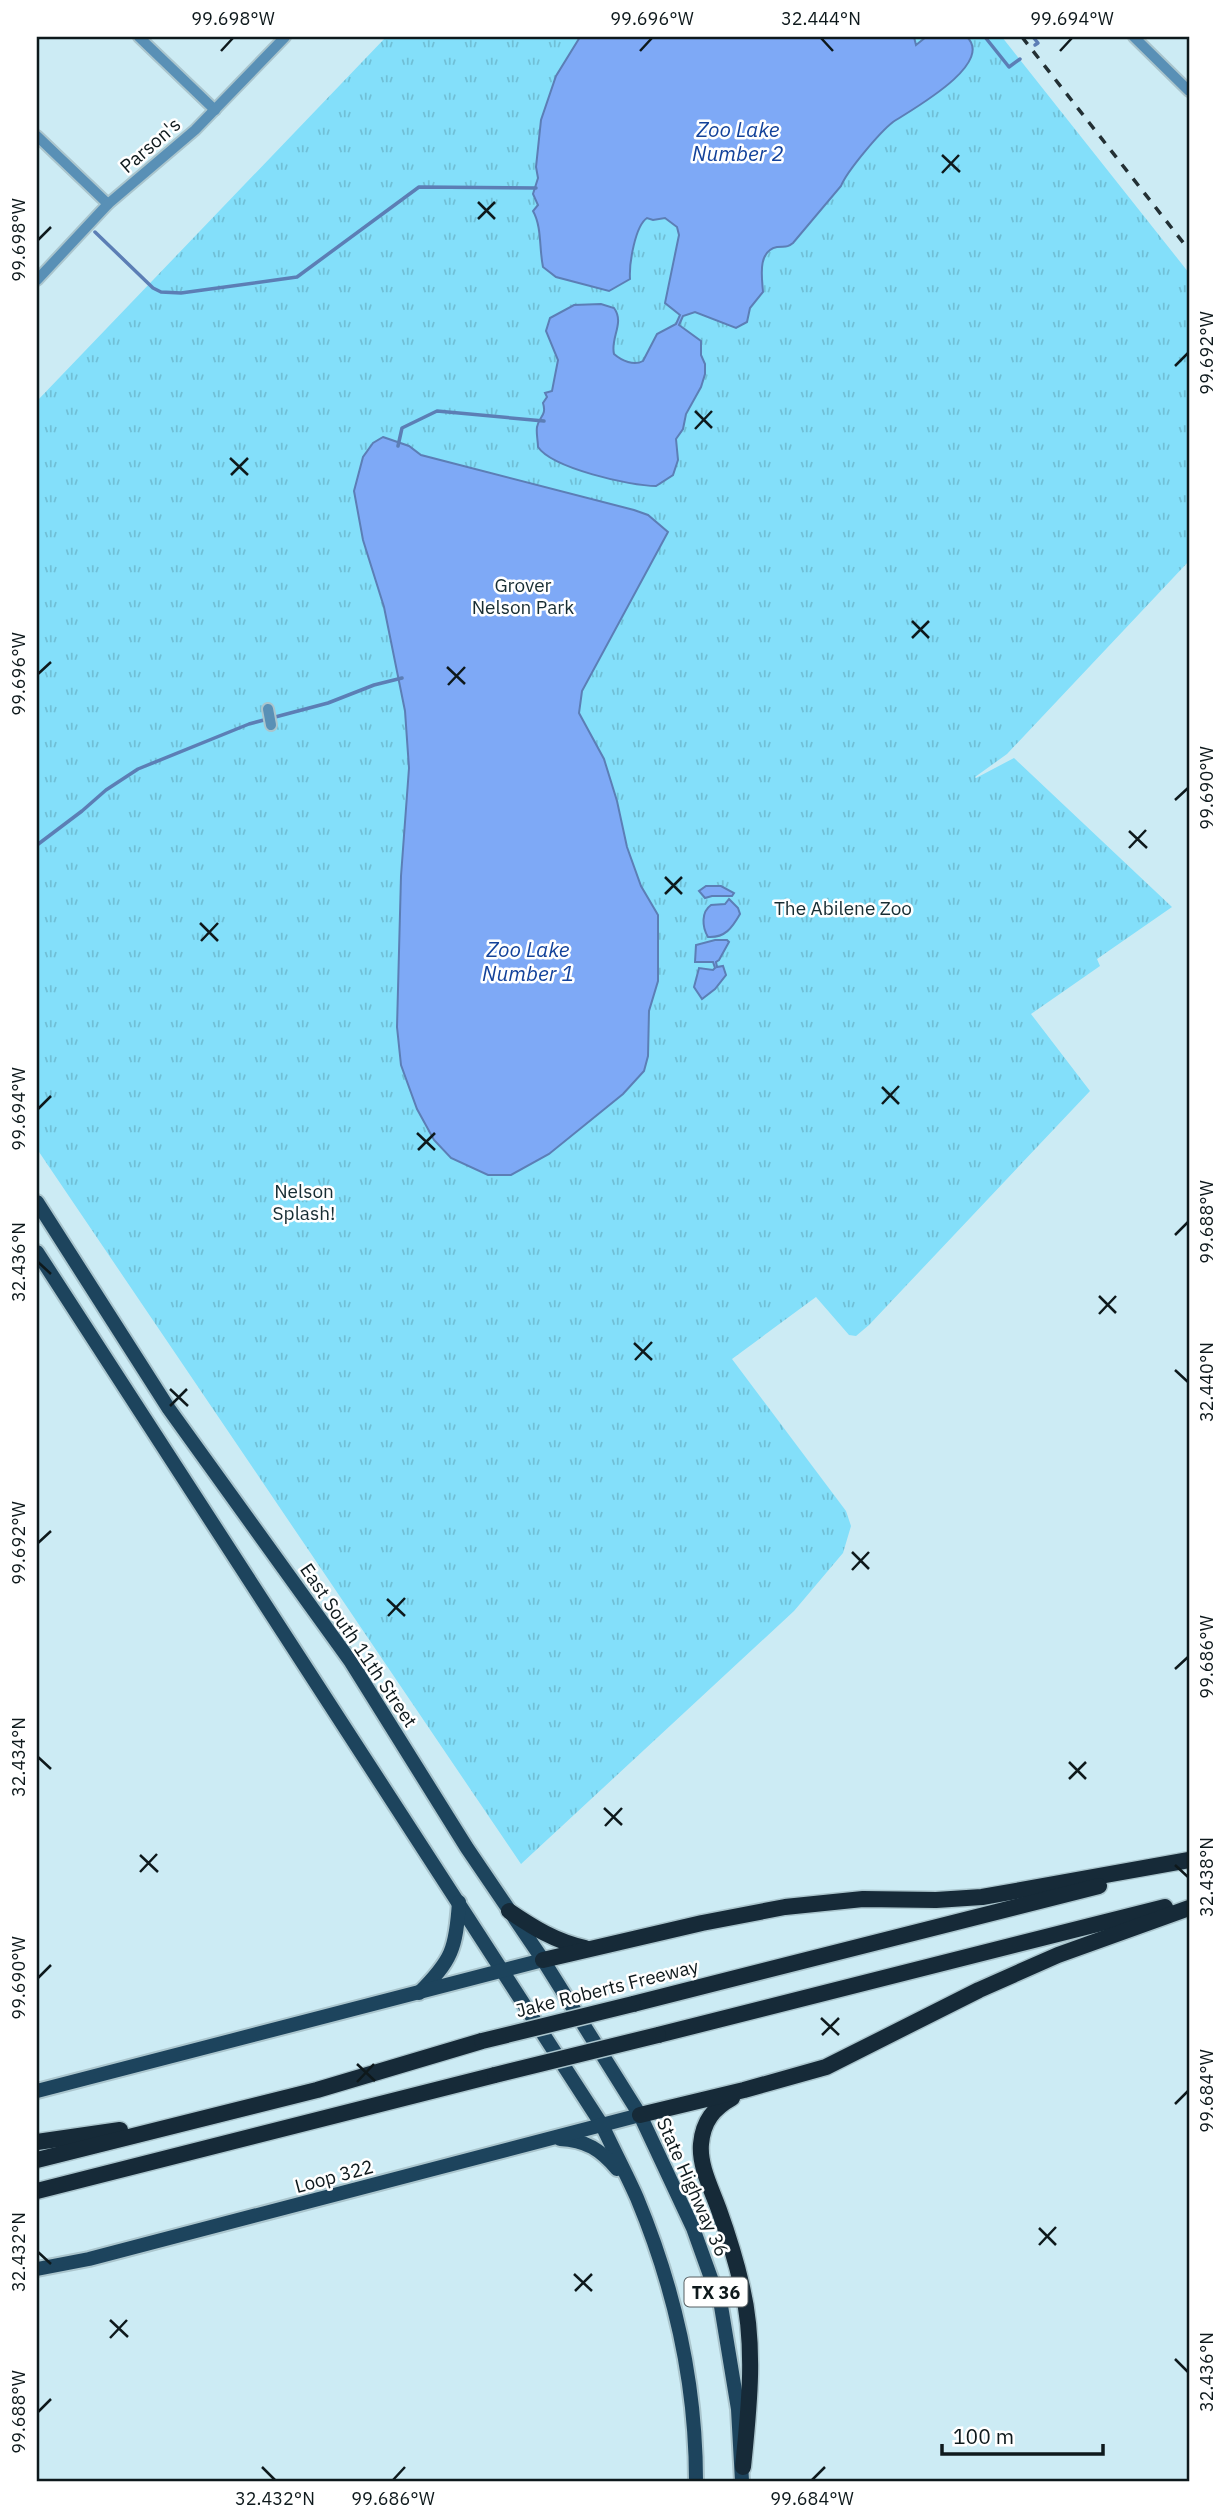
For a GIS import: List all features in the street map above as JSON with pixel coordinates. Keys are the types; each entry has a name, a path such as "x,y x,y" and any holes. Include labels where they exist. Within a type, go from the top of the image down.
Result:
{"highway":[{"path":"543,1960 785,1907 863,1899 936,1900 982,1897 1189,1862"},
{"name":"Jake Roberts Freeway","path":"37,2160 317,2090 482,2041 1189,1862"},
{"path":"37,2191 1189,1901"},
{"path":"640,2115 826,2067 979,1990 1058,1955 1189,1908"},
{"path":"509,1911 541,1933 588,1949"},
{"path":"742,2474 750,2400 748,2323 737,2267 704,2169 701,2145 705,2123 716,2107 744,2090"},
{"path":"37,2142 196,2119"}],"main road":[{"name":"East South 11th Street","path":"37,1202 169,1409 351,1662 467,1848 543,1960 640,2115"},
{"name":"TX 36","path":"37,1252 602,2125 630,2184 659,2258 687,2362 696,2481"},
{"path":"418,1994 448,1961 454,1945 459,1902"},
{"path":"37,2091 543,1960"},
{"name":"Loop 322","path":"37,2269 89,2259 640,2115"},
{"name":"State Highway 36","path":"640,2115 694,2228 721,2306 738,2409 742,2474"},
{"path":"552,2138 592,2145 607,2157 630,2184"}],"street":[{"path":"139,37 215,110"},
{"name":"Parson's","path":"37,280 108,204 215,110 285,37"},
{"path":"1134,37 1189,90"},
{"path":"37,136 108,204"},
{"path":"268,709 271,725"}],"green space":[{"name":"Grover Nelson Park","path":"386,37 1002,37 1189,273 1189,561 1007,754 975,777 1014,758 1172,907 1097,959 1100,966 1031,1014 1090,1091 869,1325 856,1336 849,1335 816,1297 732,1359 846,1511 851,1526 843,1553 794,1611 521,1864 37,1149 37,401"}],"water":[{"name":"Zoo Lake Number 2","path":"580,37 914,37 916,45 926,37 967,37 973,48 970,60 961,73 880,134 793,243 777,247 766,254 762,266 763,292 750,308 747,322 736,328 695,312 683,316 679,325 701,341 705,374 686,414 683,429 676,439 678,460 673,475 656,486 629,483 575,469 546,455 538,447 537,427 544,411 543,403 547,397 545,393 552,391 558,360 546,331 550,318 574,305 601,304 614,308 618,325 614,354 624,361 636,363 643,361 657,334 676,324 680,315 665,303 679,235 677,227 665,218 647,218 643,222 634,246 630,279 609,291 556,277 543,267 539,231 533,211 538,205 533,194 538,178 536,167 541,120 556,76"},
{"name":"Zoo Lake Number 1","path":"383,437 409,446 421,455 634,510 648,515 668,532 582,691 579,713 604,759 627,847 641,886 658,915 658,981 649,1011 648,1056 644,1071 623,1094 549,1154 511,1175 488,1175 451,1158 434,1140 417,1109 401,1065 397,1027 401,876 409,768 405,711 384,607 363,540 354,491 363,457 373,443"},
{"path":"706,886 721,886 734,893 732,896 705,898 699,891"},
{"path":"729,899 740,914 727,931 719,936 708,937 704,924 705,912 711,905 725,904"},
{"path":"715,940 729,942 716,962 717,967 723,966 726,975 715,989 702,999 694,987 699,968 715,968 713,962 695,962 696,945"}],"waterway":[{"path":"985,37 1009,67 1020,59"},
{"path":"1033,37 1038,43 1035,45"},
{"path":"95,232 153,288 161,292 181,293 297,277 419,187 536,188"},
{"path":"398,446 402,428 437,411 544,421"},
{"path":"37,845 106,790 138,769 249,724 328,703 374,685 402,678"}],"railway":[{"path":"1022,37 1189,250"}],"park label":[{"name":"The Abilene Zoo","path":"843,908"},
{"name":"Nelson Splash!","path":"304,1202"}]}
